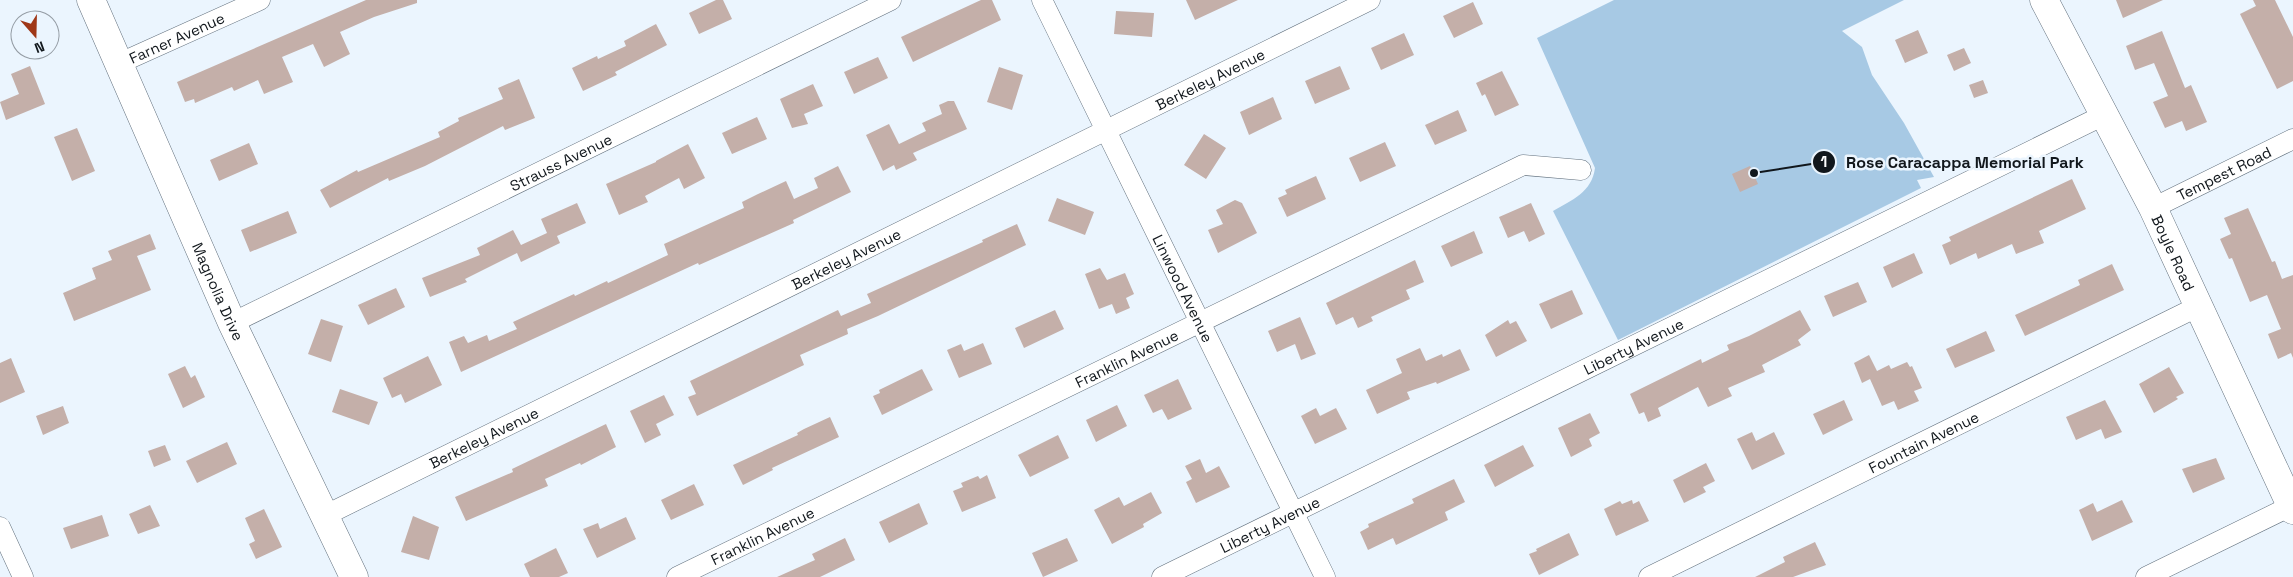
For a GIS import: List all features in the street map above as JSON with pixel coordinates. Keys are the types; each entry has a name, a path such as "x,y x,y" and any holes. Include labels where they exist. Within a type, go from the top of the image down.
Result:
{"street":[{"name":"Magnolia Drive","path":"91,0 232,323 354,577"},
{"name":"Farner Avenue","path":"120,63 260,0"},
{"name":"Strauss Avenue","path":"232,323 890,0"},
{"name":"Linwood Avenue","path":"1042,0 1325,577"},
{"name":"Berkeley Avenue","path":"324,516 1370,0"},
{"name":"Boyle Road","path":"2044,0 2154,208 2292,508"},
{"name":"Liberty Avenue","path":"1162,577 2104,115"},
{"name":"Tempest Road","path":"2154,208 2293,139"},
{"name":"Franklin Avenue","path":"677,577 1523,165 1580,170"},
{"name":"Fountain Avenue","path":"1649,577 2199,306"},
{"path":"2146,577 2292,508"},
{"path":"0,527 23,577"}],"shaded area":[{"path":"1614,0 1904,0 1842,31 1862,47 1872,75 1904,123 1934,177 1917,180 1921,188 1618,340 1553,211 1574,199 1585,189 1590,183 1595,168 1537,38"}],"building":[{"path":"366,0 417,0 417,3 374,17 340,32 350,54 324,67 313,44 282,57 293,82 264,94 258,80 234,91 232,87 195,103 194,99 185,102 177,82"},
{"path":"716,0 723,0 732,19 699,34 689,13"},
{"path":"981,0 992,0 1001,20 913,62 901,37"},
{"path":"1186,0 1238,0 1195,20"},
{"path":"2116,0 2163,0 2123,18"},
{"path":"2253,0 2275,0 2293,37 2293,81 2277,89 2240,14 2256,6"},
{"path":"1473,2 1483,24 1454,38 1443,16"},
{"path":"1116,11 1154,13 1152,37 1114,34"},
{"path":"656,24 667,45 615,72 617,75 583,91 572,68 597,56 598,59 626,46 624,41"},
{"path":"1918,30 1928,53 1905,63 1895,40"},
{"path":"2162,31 2185,88 2191,85 2207,122 2186,131 2182,121 2165,128 2153,102 2168,96 2154,63 2135,70 2126,46"},
{"path":"1404,33 1414,55 1381,70 1371,48"},
{"path":"1964,48 1971,63 1954,71 1947,55"},
{"path":"878,57 888,78 854,94 844,72"},
{"path":"30,66 45,104 6,120 0,102 19,94 11,74"},
{"path":"1340,66 1350,89 1315,104 1305,81"},
{"path":"999,67 1023,75 1012,110 987,102"},
{"path":"1502,71 1519,105 1495,116 1485,94 1482,96 1476,83"},
{"path":"519,79 535,118 505,130 503,126 425,166 389,181 388,178 330,208 320,190 357,170 358,172 440,137 438,132 459,121 458,118 503,99 498,88"},
{"path":"1983,80 1988,93 1974,98 1969,85"},
{"path":"813,84 823,106 804,114 808,124 792,128 780,99"},
{"path":"1273,97 1282,119 1249,135 1240,112"},
{"path":"948,101 954,101 967,129 913,153 917,160 896,170 894,165 883,171 866,135 889,124 899,144 926,131 922,123 942,114 939,105"},
{"path":"1458,110 1467,131 1435,145 1425,125"},
{"path":"757,117 767,139 732,154 722,133"},
{"path":"77,128 95,171 72,181 54,137"},
{"path":"1204,134 1226,148 1206,179 1184,165"},
{"path":"1385,142 1396,166 1360,182 1349,158"},
{"path":"249,143 258,164 219,181 210,160"},
{"path":"688,144 705,178 684,189 679,178 645,196 648,202 619,215 606,184 656,162"},
{"path":"838,166 851,192 793,220 794,223 699,265 698,263 461,372 449,342 464,336 468,343 487,335 489,341 517,329 513,322 574,294 575,296 607,281 608,283 668,255 664,244 744,208 742,202 786,181 794,199 818,188 814,178"},
{"path":"1750,166 1758,184 1740,192 1732,174"},
{"path":"1316,176 1326,199 1287,217 1278,198 1287,194 1285,190"},
{"path":"2072,179 2086,209 2039,231 2044,243 2016,254 2012,244 1978,259 1976,253 1950,265 1942,245 1951,241 1949,237"},
{"path":"1057,198 1094,212 1085,235 1048,221"},
{"path":"1235,200 1242,203 1257,233 1218,253 1208,230 1223,224 1216,210"},
{"path":"577,203 586,223 557,236 560,243 521,262 517,253 465,279 467,282 430,297 422,278 480,255 477,248 513,230 521,245 547,233 541,219"},
{"path":"1531,203 1545,234 1529,242 1524,231 1508,238 1499,217"},
{"path":"2248,208 2272,262 2275,261 2282,279 2293,275 2293,358 2291,353 2278,359 2268,334 2281,329 2267,295 2250,302 2232,258 2229,259 2220,239 2231,234 2224,218"},
{"path":"288,211 297,233 250,252 241,230"},
{"path":"1017,224 1026,245 847,329 848,334 800,355 804,365 697,416 688,397 696,394 690,381 838,310 841,316 871,303 867,294 983,242 982,240"},
{"path":"1474,231 1483,253 1451,267 1441,246"},
{"path":"150,234 156,249 137,256 151,290 74,321 63,293 96,279 92,268 112,260 108,251"},
{"path":"1914,253 1923,273 1892,288 1883,267"},
{"path":"1415,260 1424,282 1406,290 1410,299 1371,317 1373,321 1358,328 1353,317 1336,325 1326,303"},
{"path":"2112,264 2124,290 2025,336 2015,315 2080,285 2078,280"},
{"path":"1100,268 1107,280 1125,273 1134,294 1126,298 1130,308 1116,314 1112,304 1099,309 1085,274"},
{"path":"1858,282 1867,302 1833,317 1824,296"},
{"path":"396,288 405,307 368,325 358,305"},
{"path":"1572,290 1583,314 1551,329 1539,304"},
{"path":"1055,310 1064,329 1024,348 1015,328"},
{"path":"1800,310 1811,330 1798,340 1801,345 1762,365 1765,372 1728,388 1732,396 1708,407 1698,387 1658,408 1661,416 1648,422 1644,412 1639,414 1630,394 1701,359 1702,363 1729,350 1727,345"},
{"path":"1300,317 1316,354 1301,360 1295,344 1277,352 1268,331"},
{"path":"321,319 343,326 331,362 308,354"},
{"path":"1508,320 1510,324 1516,321 1527,341 1496,357 1485,335"},
{"path":"1986,331 1995,351 1955,368 1946,349"},
{"path":"983,343 992,364 959,378 947,350 961,344 964,351"},
{"path":"1420,348 1426,361 1442,354 1443,357 1460,349 1470,370 1437,384 1436,382 1407,392 1410,399 1377,414 1366,390 1402,373 1396,359"},
{"path":"1869,355 1877,371 1889,365 1891,369 1907,362 1910,367 1912,366 1922,388 1914,391 1919,401 1898,410 1894,401 1882,406 1870,379 1862,383 1854,363"},
{"path":"428,356 442,385 405,403 401,394 392,398 383,378"},
{"path":"11,358 25,392 0,403 0,363"},
{"path":"185,366 191,378 195,375 205,397 183,408 168,374"},
{"path":"2169,367 2184,393 2176,397 2178,399 2154,413 2139,384"},
{"path":"922,369 933,390 882,415 873,396 880,393 879,390"},
{"path":"1178,379 1192,409 1168,420 1162,409 1153,413 1144,395"},
{"path":"340,389 378,402 369,425 332,412"},
{"path":"664,395 674,415 656,424 661,435 645,443 630,411"},
{"path":"1844,400 1853,420 1823,435 1813,414"},
{"path":"2105,400 2122,432 2105,439 2101,429 2076,440 2066,417"},
{"path":"1117,405 1127,426 1096,442 1086,420"},
{"path":"63,406 69,423 43,435 36,416"},
{"path":"1316,408 1320,416 1336,408 1347,429 1315,444 1301,416"},
{"path":"1590,413 1600,433 1589,439 1592,446 1571,457 1558,428"},
{"path":"830,417 839,437 772,468 773,470 743,485 733,465 798,435 797,433 804,429"},
{"path":"606,424 616,447 581,465 580,463 545,479 548,486 466,521 455,497 513,472 512,469"},
{"path":"1752,432 1756,441 1774,432 1785,454 1752,470 1737,439"},
{"path":"1058,435 1069,458 1030,477 1018,455"},
{"path":"227,442 237,464 197,483 186,461"},
{"path":"165,445 171,460 154,467 148,451"},
{"path":"1523,445 1534,466 1495,487 1484,465"},
{"path":"2216,458 2225,479 2193,493 2182,469"},
{"path":"1200,459 1206,473 1219,466 1230,487 1196,503 1186,482 1192,479 1185,466"},
{"path":"1706,463 1715,481 1703,487 1706,492 1684,503 1673,480"},
{"path":"987,475 996,498 962,512 953,491 963,487 961,483 978,476 980,479"},
{"path":"1454,479 1465,502 1445,512 1448,520 1396,545 1393,538 1368,550 1360,532 1369,527 1368,524 1414,503 1412,499"},
{"path":"694,484 704,505 671,520 661,500"},
{"path":"1151,492 1162,513 1143,524 1144,527 1112,544 1094,510 1119,497 1124,506"},
{"path":"1632,500 1633,504 1639,501 1649,521 1616,536 1604,509 1620,501 1622,504"},
{"path":"2122,500 2133,522 2092,541 2079,510 2093,503 2097,512"},
{"path":"919,503 928,524 889,543 879,522"},
{"path":"150,505 160,526 138,534 129,514"},
{"path":"264,509 282,547 256,559 249,544 255,541 245,518"},
{"path":"102,515 109,536 71,549 63,528"},
{"path":"413,516 439,527 429,560 401,552"},
{"path":"626,517 636,539 597,558 583,529 598,523 600,529"},
{"path":"1569,533 1579,555 1539,575 1529,554"},
{"path":"845,538 855,560 820,577 777,577 815,560 812,554"},
{"path":"1067,538 1078,561 1043,577 1032,553"},
{"path":"1815,542 1826,565 1793,577 1755,577 1785,562 1783,557"},
{"path":"556,548 568,573 559,577 530,577 524,564"}],"place":[{"name":"Rose Caracappa Memorial Park","path":"1754,173"}]}
